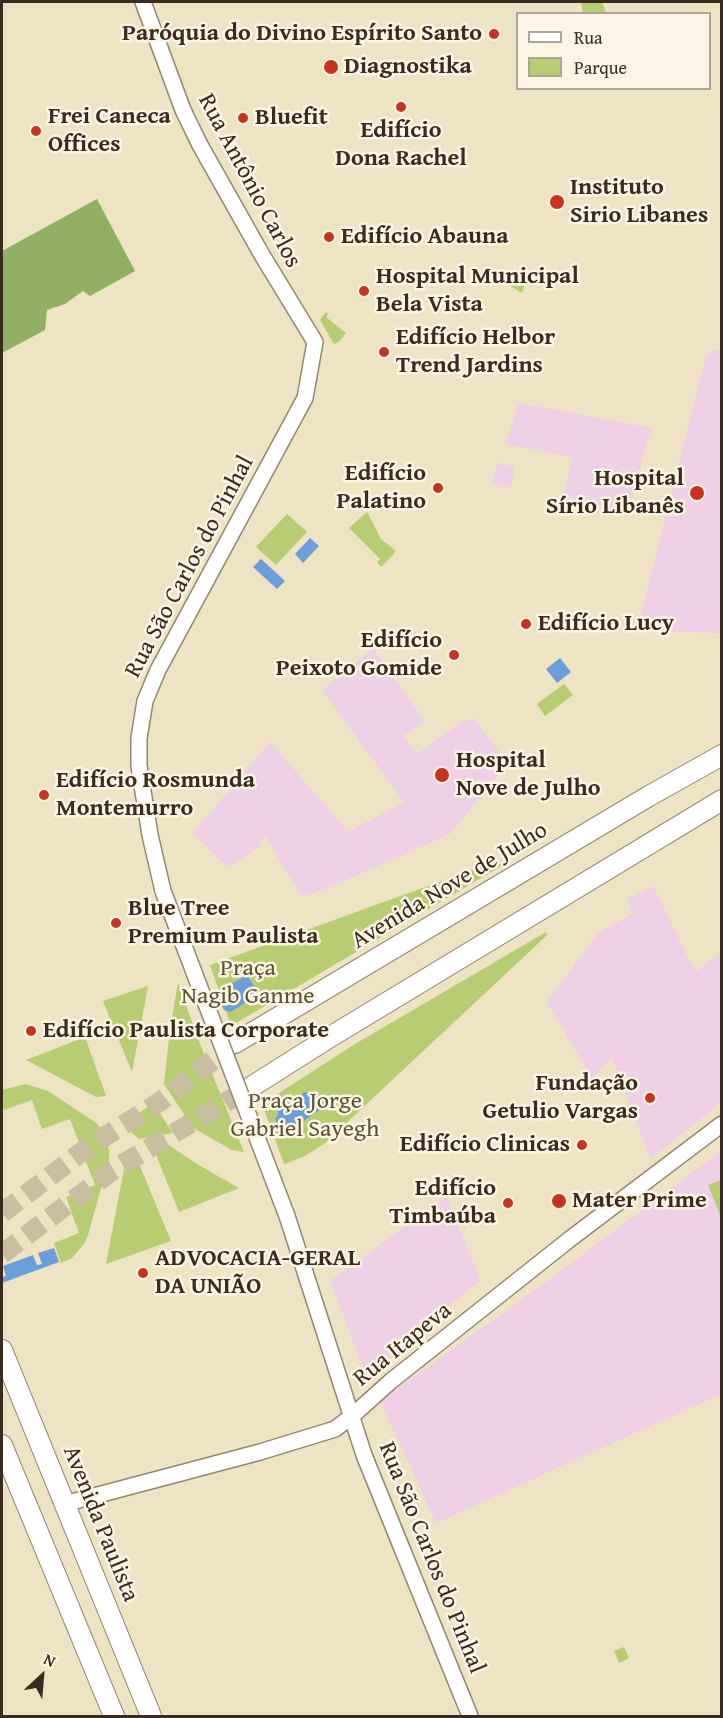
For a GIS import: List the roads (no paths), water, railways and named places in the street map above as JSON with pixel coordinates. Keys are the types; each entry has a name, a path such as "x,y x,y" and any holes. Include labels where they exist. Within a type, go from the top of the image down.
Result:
{"main road":[{"name":"Avenida Nove de Julho","path":"236,1043 722,755"},
{"path":"250,1087 722,800"},
{"name":"Avenida Paulista","path":"2,1350 151,1716"},
{"path":"2,1445 114,1716"}],"street":[{"name":"Rua Antônio Carlos","path":"142,2 183,110 200,145 262,255 315,342"},
{"name":"Rua São Carlos do Pinhal","path":"315,342 305,399 158,670 145,701 139,738 139,766 150,835 163,891 292,1231 364,1455 470,1716"},
{"name":"Rua Itapeva","path":"64,1504 260,1452 335,1429 391,1381 578,1233 722,1124"}],"water":[{"path":"310,538 319,546 303,563 295,554"},
{"path":"261,559 285,581 277,589 253,567"},
{"path":"560,658 571,672 557,683 546,669"},
{"path":"247,975 256,989 252,998 231,1012 224,1010 214,993"},
{"path":"305,1092 319,1095 325,1106 285,1134 275,1119 278,1110"},
{"path":"54,1248 59,1262 2,1283 2,1277 6,1276 3,1266 33,1255 37,1265 42,1264 38,1253"}],"tunnel":[{"path":"2,1213 87,1148 161,1101 235,1043"},
{"path":"2,1254 113,1170 251,1087"}],"place":[{"name":"Paróquia do Divino Espírito Santo","path":"494,34"},
{"name":"Diagnostika","path":"331,67"},
{"name":"Edifício Dona Rachel","path":"401,107"},
{"name":"Bluefit","path":"243,118"},
{"name":"Frei Caneca Offices","path":"36,131"},
{"name":"Instituto Sirio Libanes","path":"557,202"},
{"name":"Edifício Abauna","path":"329,237"},
{"name":"Hospital Municipal Bela Vista","path":"364,291"},
{"name":"Edifício Helbor Trend Jardins","path":"384,352"},
{"name":"Edifício Palatino","path":"438,488"},
{"name":"Hospital Sírio Libanês","path":"697,493"},
{"name":"Edifício Lucy","path":"526,624"},
{"name":"Edifício Peixoto Gomide","path":"454,655"},
{"name":"Hospital Nove de Julho","path":"442,775"},
{"name":"Edifício Rosmunda Montemurro","path":"44,795"},
{"name":"Blue Tree Premium Paulista","path":"116,923"},
{"name":"Edifício Paulista Corporate","path":"31,1031"},
{"name":"Fundação Getulio Vargas","path":"650,1098"},
{"name":"Edifício Clinicas","path":"582,1145"},
{"name":"Mater Prime","path":"559,1201"},
{"name":"Edifício Timbaúba","path":"508,1203"},
{"name":"ADVOCACIA-GERAL DA UNIÃO","path":"143,1273"}],"park label":[{"name":"Praça Nagib Ganme","path":"248,983"},
{"name":"Praça Jorge Gabriel Sayegh","path":"305,1116"}]}
